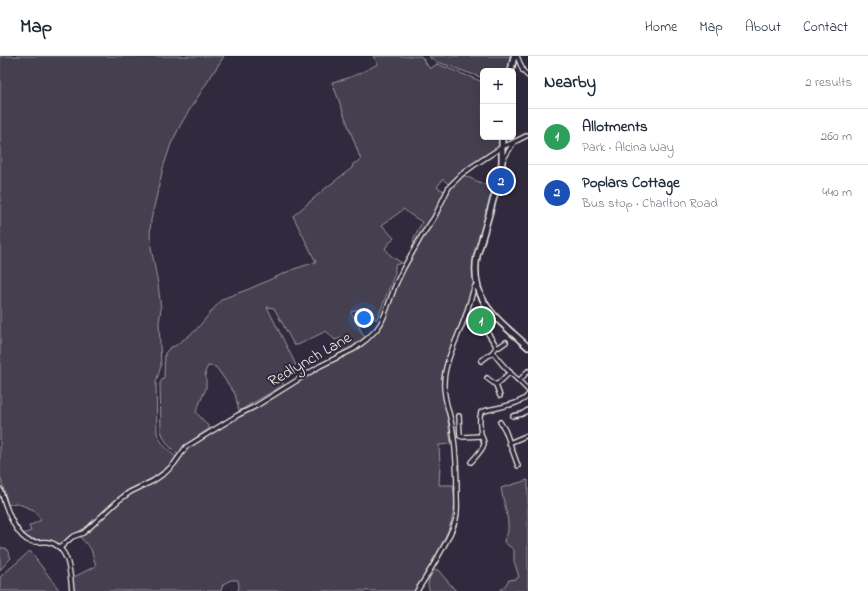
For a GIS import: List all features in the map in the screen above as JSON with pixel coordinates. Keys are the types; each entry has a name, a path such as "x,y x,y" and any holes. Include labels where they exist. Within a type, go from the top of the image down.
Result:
{"street":[{"path":"515,57 520,63 523,71 528,76"},
{"path":"512,68 515,57"},
{"name":"Redlynch Lane","path":"60,548 72,537 90,528 130,492 153,481 166,472 186,448 320,366 354,349 367,340 381,323 403,269 421,237 434,218 449,187 473,166 502,147 528,135"},
{"path":"502,140 502,162 500,176 477,256 475,269 476,285 484,304 528,347"},
{"path":"502,162 514,142"},
{"path":"417,591 445,544 456,519 457,475 452,420 444,394 445,371 476,285"},
{"path":"481,331 490,326"},
{"path":"485,329 496,347"},
{"path":"481,361 493,352 496,347 499,347 506,342"},
{"path":"493,352 499,361 528,390"},
{"path":"519,380 528,371"},
{"path":"496,385 510,372"},
{"path":"486,378 496,385 500,396"},
{"path":"471,462 483,448 484,444 481,436 480,413 513,404 525,399 528,395"},
{"path":"514,416 522,414 528,410"},
{"path":"459,416 460,436 481,436"},
{"path":"500,422 505,430 518,466"},
{"path":"509,443 528,435"},
{"path":"0,489 8,511 22,536 32,542 49,542 54,544 64,553 68,563 72,591"}],"shaded area":[{"path":"0,56 224,56 187,114 171,144 163,168 151,220 151,247 161,309 159,322 161,366 156,382 157,433 163,444 176,457 172,463 153,478 126,491 103,511 90,526 73,534 61,545 48,540 30,538 23,534 31,531 29,526 41,520 34,510 16,503 8,505 0,476"},
{"path":"373,56 421,56 430,69 437,64 480,81 480,140 500,140 500,145 498,148 461,172 448,184 443,179 437,187 445,191 433,217 415,243 413,242 415,234 422,222 404,209 382,225 394,238 385,248 391,256 402,263 395,265 395,273 376,320 371,313 363,316 358,309 351,312 365,338 344,353 342,348 347,343 344,337 335,340 326,331 298,345 294,345 274,308 267,307 296,365 278,376 284,385 239,411 235,394 216,367 208,366 205,372 206,388 196,412 210,428 185,445 178,455 165,440 161,429 160,383 164,377 165,353 171,347 175,346 195,331 222,299 294,269 316,262 293,216 352,168 353,164 361,160 332,82 350,77 378,64"},
{"path":"429,56 512,56 510,68 480,68 480,77 435,61 433,58 431,59"},
{"path":"463,175 495,189 488,209 485,210 487,212 477,249 473,285 443,372 443,395 451,444 439,445 439,485 453,485 454,510 443,542 415,591 237,591 239,588 238,580 231,580 223,584 221,591 74,591 72,578 96,566 91,549 80,535 85,534 120,501 155,482 188,448 321,367 352,352 364,344 373,335 386,316 404,269 449,189"},
{"path":"528,480 528,591 499,591 509,580 519,577 514,561 514,550 504,542 508,532 508,525 501,488"},
{"path":"0,546 1,548 6,548 11,558 0,570"},
{"path":"30,551 60,591 0,591 0,577"},
{"path":"435,570 438,570 456,591 430,591 428,583"}],"place":[{"name":"Poplars Cottage","path":"501,181"},
{"name":"Allotments","path":"481,321"}]}
